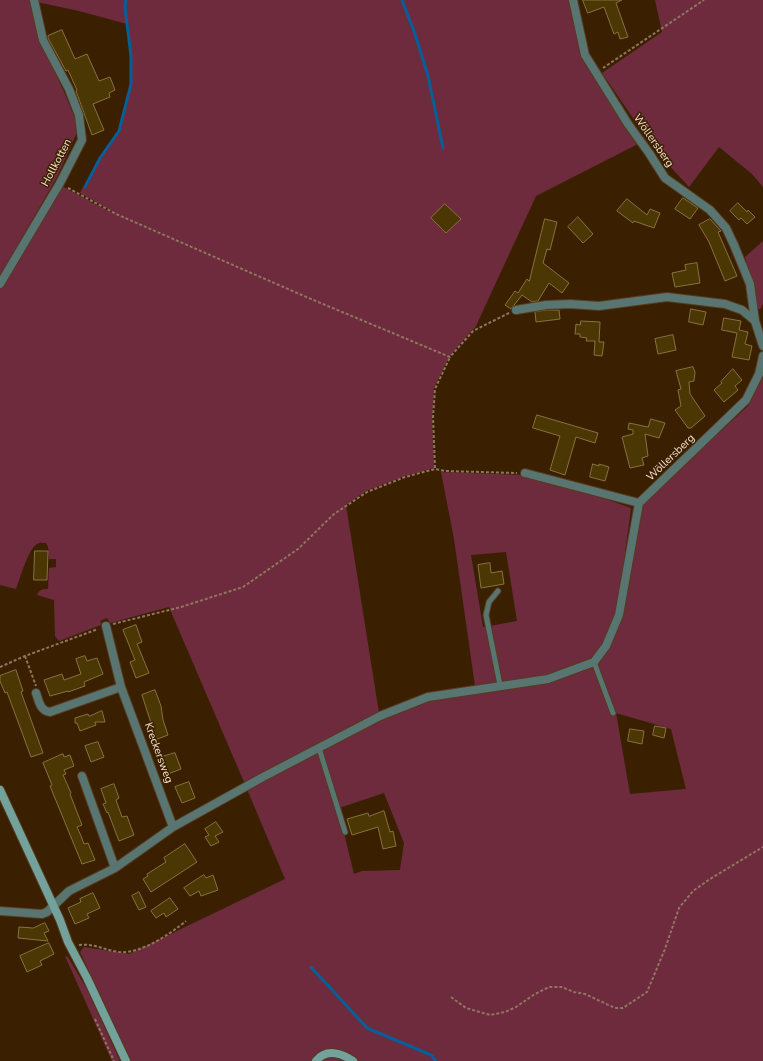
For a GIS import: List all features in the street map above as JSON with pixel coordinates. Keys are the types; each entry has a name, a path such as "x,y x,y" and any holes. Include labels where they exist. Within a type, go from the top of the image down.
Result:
{"main road":[{"path":"0,790 54,906 72,951 126,1061"},
{"path":"316,1061 325,1054 332,1053 343,1055 353,1061"}],"street":[{"name":"Hollkotten","path":"0,284 60,183 82,140 79,115 69,89 43,40 34,0"},
{"name":"Wöllersberg","path":"573,0 585,55 628,124 649,152 665,178 710,210 726,228 750,284 755,321 763,346"},
{"path":"516,310 546,305 570,304 599,306 667,297 725,304 742,310 755,321"},
{"name":"Wöllersberg","path":"639,503 746,400 759,374 763,356"},
{"path":"0,911 42,914 47,912 69,891 115,868 173,827 263,777 380,716 428,697 548,679 594,662 606,646 619,615 639,503 525,473"},
{"name":"Kreckersweg","path":"106,626 121,687 173,827"},
{"path":"36,693 43,710 50,712 121,687"},
{"path":"82,776 115,868"}],"lane":[{"path":"498,591 489,602 486,615 500,686"},
{"path":"594,662 614,714"},
{"path":"319,748 345,832"}],"path":[{"path":"595,73 704,0"},
{"path":"60,183 116,214 450,357"},
{"path":"435,469 433,417 435,389 450,357 473,330 516,310"},
{"path":"0,666 106,626 182,607 243,587 298,549 334,514 367,492 405,477 435,469 445,471 525,473"},
{"path":"25,656 36,687 36,693"},
{"path":"450,997 466,1008 490,1015 505,1012 516,1007 535,994 550,987 562,987 574,992 585,994 615,1008 623,1008 646,992 666,949 679,908 693,892 721,872 763,847"},
{"path":"72,951 79,944 89,944 120,952 141,949 168,936 186,921"}],"shaded area":[{"path":"0,0 32,0 41,42 79,128 57,177 0,276"},
{"path":"36,0 572,0 583,56 638,144 536,196 475,328 449,357 434,388 432,419 434,468 405,476 366,491 346,505 379,713 244,782 169,607 110,623 107,618 100,621 102,624 101,625 59,641 55,636 54,600 37,595 41,590 48,589 49,568 56,567 56,559 49,559 48,547 46,543 37,544 30,552 16,589 0,585 0,288 60,185 110,212 112,211 80,193 83,187 86,188 101,158 120,131 132,84 131,56 127,24 79,11 37,2"},
{"path":"655,0 763,0 763,187 752,174 719,147 689,187 655,150 602,73 662,32"},
{"path":"763,241 763,304 760,309 756,309 754,287 745,257"},
{"path":"763,374 763,1061 131,1061 80,952 84,947 129,954 285,879 246,787 318,750 344,833 354,874 362,871 400,870 404,843 384,793 339,808 321,749 381,718 428,698 500,688 593,664 612,715 616,713 596,663 608,647 640,508 665,482 748,406","holes":["616,713 671,729 686,789 630,794"]},
{"path":"441,472 525,475 578,489 631,508 617,615 605,645 592,661 548,677 501,684 490,626 517,621 506,552 471,555 483,627 487,626 498,684 475,686 454,539"},
{"path":"65,956 68,957 88,991 120,1061 112,1061"}],"building":[{"path":"583,0 622,0 616,3 628,37 620,39 618,32 614,34 604,7 588,13"},
{"path":"62,30 75,59 87,54 99,81 110,77 115,90 109,93 110,97 93,104 104,130 92,135 76,91 77,90 68,70 66,71 48,38 48,36"},
{"path":"683,198 698,208 690,219 675,209"},
{"path":"627,199 647,215 650,209 660,213 654,228 634,221 633,223 617,211"},
{"path":"738,203 747,212 748,210 755,217 747,224 741,218 739,220 730,211"},
{"path":"445,204 461,219 446,233 431,218"},
{"path":"578,217 593,234 583,243 568,227"},
{"path":"545,219 557,222 550,250 547,249 543,263 569,283 562,293 549,283 538,301 532,302 522,295 511,309 505,305 515,291 518,293 527,279 529,281"},
{"path":"710,219 721,231 718,232 737,276 725,281 709,242 699,225"},
{"path":"697,263 700,283 675,287 672,273 686,270 685,265"},
{"path":"691,309 706,312 703,325 689,322"},
{"path":"559,310 560,319 536,322 535,312"},
{"path":"724,318 741,321 739,330 748,332 745,344 752,346 749,360 732,357 737,333 722,330"},
{"path":"581,321 600,322 599,342 604,342 602,356 594,355 595,341 586,341 587,338 580,337 580,334 575,334 576,324 580,325"},
{"path":"673,335 676,350 658,354 655,339"},
{"path":"693,367 695,372 694,381 689,382 690,394 705,416 691,428 688,428 675,410 681,406 678,390 681,389 676,371"},
{"path":"733,369 742,380 735,386 738,390 724,402 714,390 722,383 721,382"},
{"path":"537,415 598,433 595,443 576,437 565,475 550,470 560,436 533,428"},
{"path":"651,419 665,423 659,438 645,434 648,456 642,458 644,465 630,468 622,437 633,434 633,430 628,429 629,423 648,427"},
{"path":"593,464 609,467 605,481 590,477"},
{"path":"35,551 48,551 47,580 34,580"},
{"path":"490,563 491,573 502,571 504,584 481,588 478,565"},
{"path":"136,625 142,642 137,644 149,673 136,678 130,662 135,660 123,630"},
{"path":"85,656 87,661 97,658 103,674 84,682 85,686 50,696 44,680 62,674 64,680 81,674 76,659"},
{"path":"16,670 23,691 21,692 43,753 31,757 7,692 5,693 0,681 0,676"},
{"path":"155,690 161,706 163,720 168,735 155,740 149,724 151,723 142,695"},
{"path":"102,711 105,722 95,722 96,725 80,731 77,723 75,723 75,718 88,714 89,716"},
{"path":"655,726 666,728 664,738 653,735"},
{"path":"630,729 644,731 642,744 628,741"},
{"path":"98,742 104,757 91,762 85,746"},
{"path":"175,753 181,769 168,774 162,757"},
{"path":"63,754 64,757 70,755 74,766 64,770 66,774 63,775 82,825 77,827 84,844 88,843 95,860 82,864 50,786 52,785 43,763"},
{"path":"189,782 195,798 182,803 175,787"},
{"path":"114,784 119,798 116,800 122,817 127,816 134,835 119,841 108,812 107,813 103,804 106,803 101,789"},
{"path":"384,811 390,832 393,831 396,846 383,849 378,827 352,835 347,819 368,813 369,816"},
{"path":"216,822 223,832 215,836 219,842 211,846 205,837 209,835 205,829"},
{"path":"185,844 197,862 151,892 143,879 148,876 147,874 166,862 164,858"},
{"path":"204,875 206,878 213,875 218,890 201,896 199,891 190,896 184,888"},
{"path":"139,892 146,907 139,910 132,896"},
{"path":"93,893 100,908 87,914 89,918 75,924 68,908 81,902 80,899"},
{"path":"170,898 178,909 166,917 164,913 156,918 151,911"},
{"path":"45,923 49,931 44,933 48,941 18,938 19,927 33,928"},
{"path":"49,943 54,954 40,961 42,965 27,972 20,956"}],"waterway":[{"path":"85,187 100,158 119,131 131,84 131,56 125,7 126,0"},
{"path":"402,0 415,34 428,76 443,148"},
{"path":"311,967 367,1028 431,1055 436,1061"}]}
